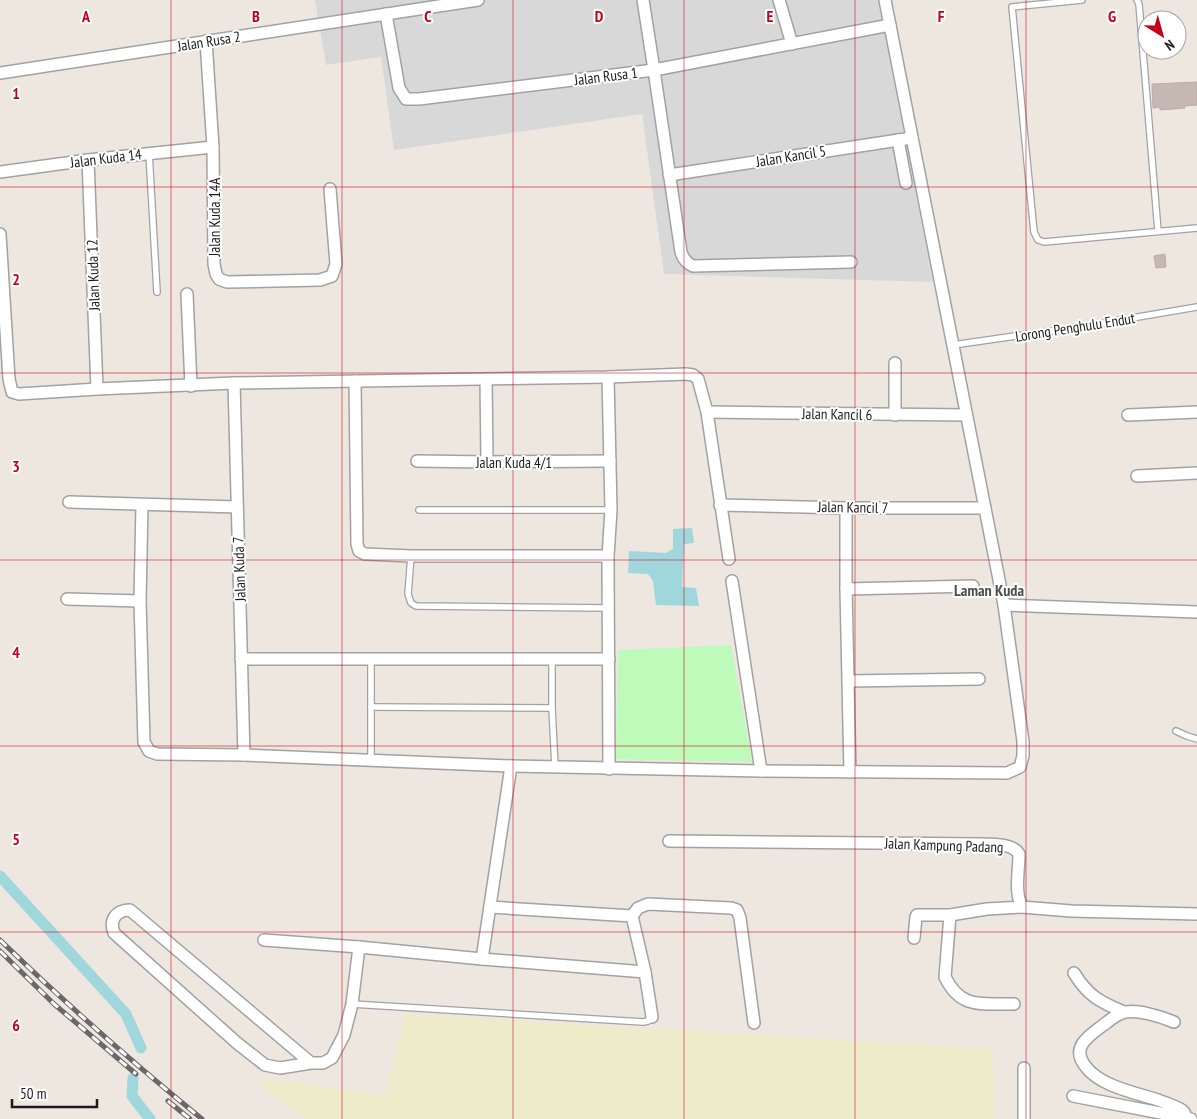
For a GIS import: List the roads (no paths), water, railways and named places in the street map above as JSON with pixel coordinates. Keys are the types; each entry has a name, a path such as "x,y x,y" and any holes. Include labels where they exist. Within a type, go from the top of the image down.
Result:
{"street":[{"name":"Jalan Rusa 2","path":"0,73 478,0"},
{"path":"643,0 680,252 683,259 687,264 693,266 851,262"},
{"path":"778,0 792,44"},
{"path":"142,505 140,601 144,742 149,751 157,754 244,755 609,769 1007,773 1020,767 1023,756 1023,741 1004,605 885,0"},
{"name":"Jalan Rusa 1","path":"386,14 399,88 406,99 419,99 654,70 890,25"},
{"name":"Jalan Kuda 14A","path":"206,41 213,147 214,264 219,279 228,282 320,280 332,276 336,264 330,189"},
{"name":"Jalan Kancil 5","path":"669,174 912,138"},
{"path":"898,140 906,183"},
{"name":"Jalan Kuda 14","path":"0,172 88,160 213,147"},
{"name":"Jalan Kuda 12","path":"88,160 97,389"},
{"path":"0,234 9,379 12,392 19,394 234,383 693,375 698,379 707,412 729,559"},
{"path":"187,294 191,386"},
{"path":"895,363 895,415"},
{"path":"608,377 611,510 608,556 609,769"},
{"path":"486,379 487,462"},
{"path":"356,381 357,544 360,551 365,554 411,556 608,556"},
{"name":"Jalan Kuda 7","path":"234,383 244,755"},
{"name":"Jalan Kancil 6","path":"707,412 966,415"},
{"path":"1128,415 1197,412"},
{"name":"Jalan Kuda 4/1","path":"418,461 610,461"},
{"path":"1137,476 1197,473"},
{"path":"69,502 237,507"},
{"name":"Jalan Kancil 7","path":"720,505 846,508 985,508"},
{"path":"846,508 850,772"},
{"path":"732,581 761,771"},
{"path":"846,588 973,586"},
{"path":"67,599 140,601"},
{"path":"1004,605 1197,612"},
{"path":"241,659 609,659"},
{"path":"848,681 979,679"},
{"path":"482,959 511,766"},
{"name":"Jalan Kampung Padang","path":"669,842 983,844 1010,847 1019,854 1018,891 1022,906"},
{"path":"652,1017 645,972 632,916 638,908 648,904 731,908 737,910 740,918 754,1022"},
{"path":"914,938 917,915 950,915 1022,906 1071,911 1197,914"},
{"path":"490,907 632,916"},
{"path":"311,1063 130,910 119,912 114,917 111,926 114,933 237,1043 265,1065 280,1068 323,1063 332,1058 344,1034 352,1004 359,947"},
{"path":"950,915 945,977 948,984 961,999 972,1003 1014,1004"},
{"path":"264,940 645,972"},
{"path":"1074,973 1088,993 1099,1001 1124,1012 1156,1015 1174,1022"},
{"path":"1124,1012 1110,1020 1085,1040 1079,1049 1080,1060 1088,1070 1100,1079 1116,1087 1181,1109 1189,1118"},
{"path":"1024,1068 1024,1119"},
{"path":"1073,1096 1189,1118"}],"lane":[{"path":"1082,0 1012,7 1034,232 1038,240 1044,242 1197,228"},
{"path":"1137,0 1139,4 1158,231"},
{"path":"149,153 157,292"},
{"name":"Lorong Penghulu Endut","path":"952,345 1197,307"},
{"path":"419,510 611,510"},
{"path":"411,556 408,594 411,603 416,606 608,608"},
{"path":"552,658 555,767"},
{"path":"371,659 371,760"},
{"path":"371,707 552,708"},
{"path":"1176,731 1197,739"},
{"path":"352,1004 643,1022 648,1021 652,1017"}],"water":[{"path":"692,528 694,543 684,544 682,587 696,588 699,606 656,605 653,581 648,574 628,573 629,551 666,553 673,549 673,529"}],"waterway":[{"path":"0,876 126,1014 141,1048"},
{"path":"133,1078 132,1096 150,1119"}],"railway":[{"path":"0,940 99,1032 202,1119"},
{"path":"0,951 54,1004 136,1074"},
{"path":"168,1101 190,1119"}],"district":[{"name":"Laman Kuda","path":"989,590"}]}
